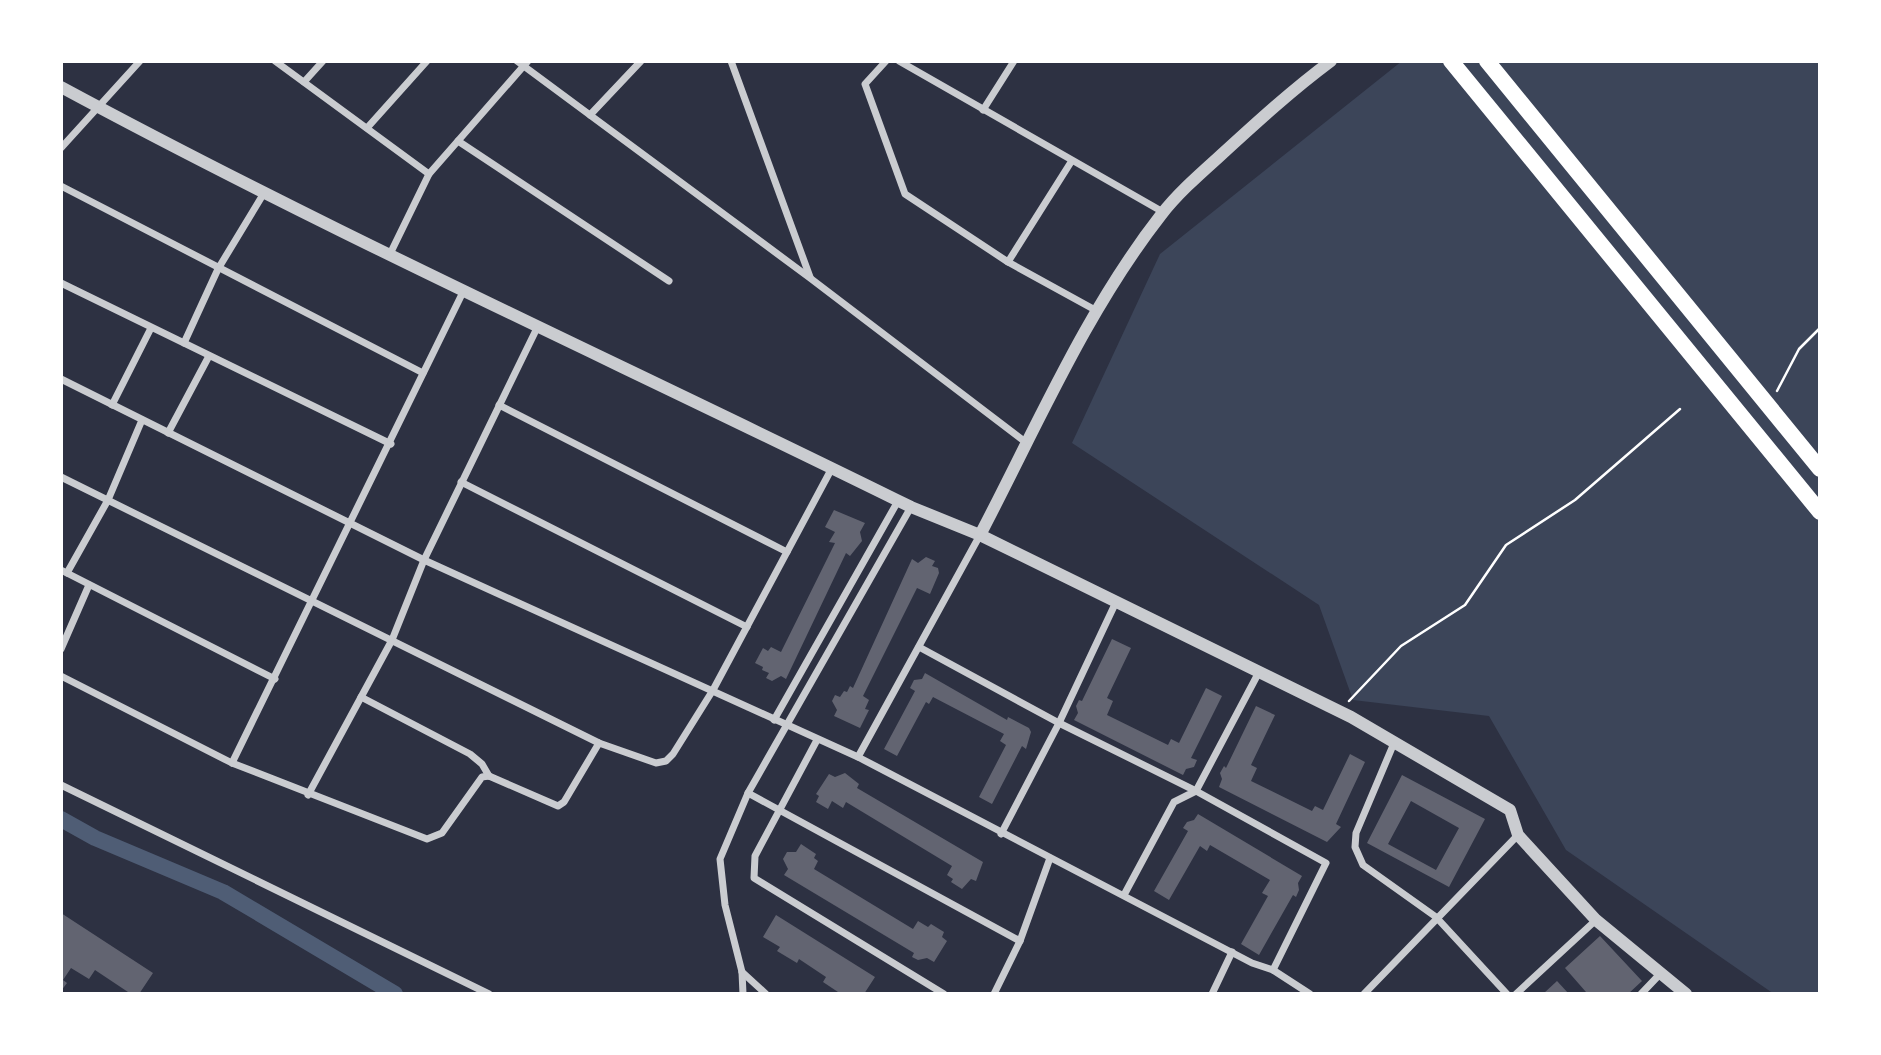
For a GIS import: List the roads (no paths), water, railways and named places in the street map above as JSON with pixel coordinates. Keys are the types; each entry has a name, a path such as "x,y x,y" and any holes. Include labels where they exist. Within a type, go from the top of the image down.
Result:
{"highway":[{"path":"1451,61 1820,512"},
{"path":"1487,61 1820,469"}],"street":[{"path":"275,61 429,174"},
{"path":"304,82 323,61"},
{"path":"367,128 427,61"},
{"path":"590,115 641,61"},
{"path":"731,61 810,278"},
{"path":"886,61 865,84 905,194 1008,262 1097,311"},
{"path":"899,61 1071,162 1163,212"},
{"path":"983,110 1014,61"},
{"path":"859,757 980,535 1097,311 1163,212 1278,103 1330,61"},
{"path":"61,148 137,62"},
{"path":"390,254 429,174 522,63 1028,444"},
{"path":"61,87 390,254 898,501 980,535 1339,711 1510,810 1518,835 1596,920 1686,994"},
{"path":"458,141 669,281"},
{"path":"1008,262 1071,162"},
{"path":"61,186 423,373"},
{"path":"184,343 218,269 264,192"},
{"path":"61,283 391,444"},
{"path":"232,763 314,602 464,290"},
{"path":"308,795 392,640 424,560 538,325"},
{"path":"113,405 151,328"},
{"path":"168,433 209,356"},
{"path":"61,379 424,560 859,757 1001,834 1232,952 1273,970 1310,994"},
{"path":"499,405 787,552"},
{"path":"142,420 108,500 64,572 275,679"},
{"path":"61,477 600,743 656,763 666,761 674,754 713,690 832,468"},
{"path":"461,482 747,627"},
{"path":"774,720 898,501"},
{"path":"743,994 742,972 725,905 720,859 748,793 911,507"},
{"path":"61,649 89,585"},
{"path":"1001,834 1059,723 1116,602"},
{"path":"919,647 1059,723 1196,791 1326,863 1273,970"},
{"path":"1124,895 1174,802 1196,791 1259,672"},
{"path":"61,676 232,763 308,795 427,839 442,833 482,777 489,776 558,806 564,802 600,743"},
{"path":"361,697 470,754 482,764 489,776"},
{"path":"817,740 755,856 754,878 944,994"},
{"path":"1394,743 1356,833 1355,847 1363,865 1436,917 1507,994"},
{"path":"61,785 489,994"},
{"path":"748,793 1020,941"},
{"path":"1364,994 1518,835"},
{"path":"993,994 1020,941 1050,858"},
{"path":"1516,994 1596,920"},
{"path":"1212,994 1232,952"},
{"path":"742,972 766,994"},
{"path":"1640,994 1660,974"}],"waterway":[{"path":"61,819 95,838 223,892 395,994"}]}
